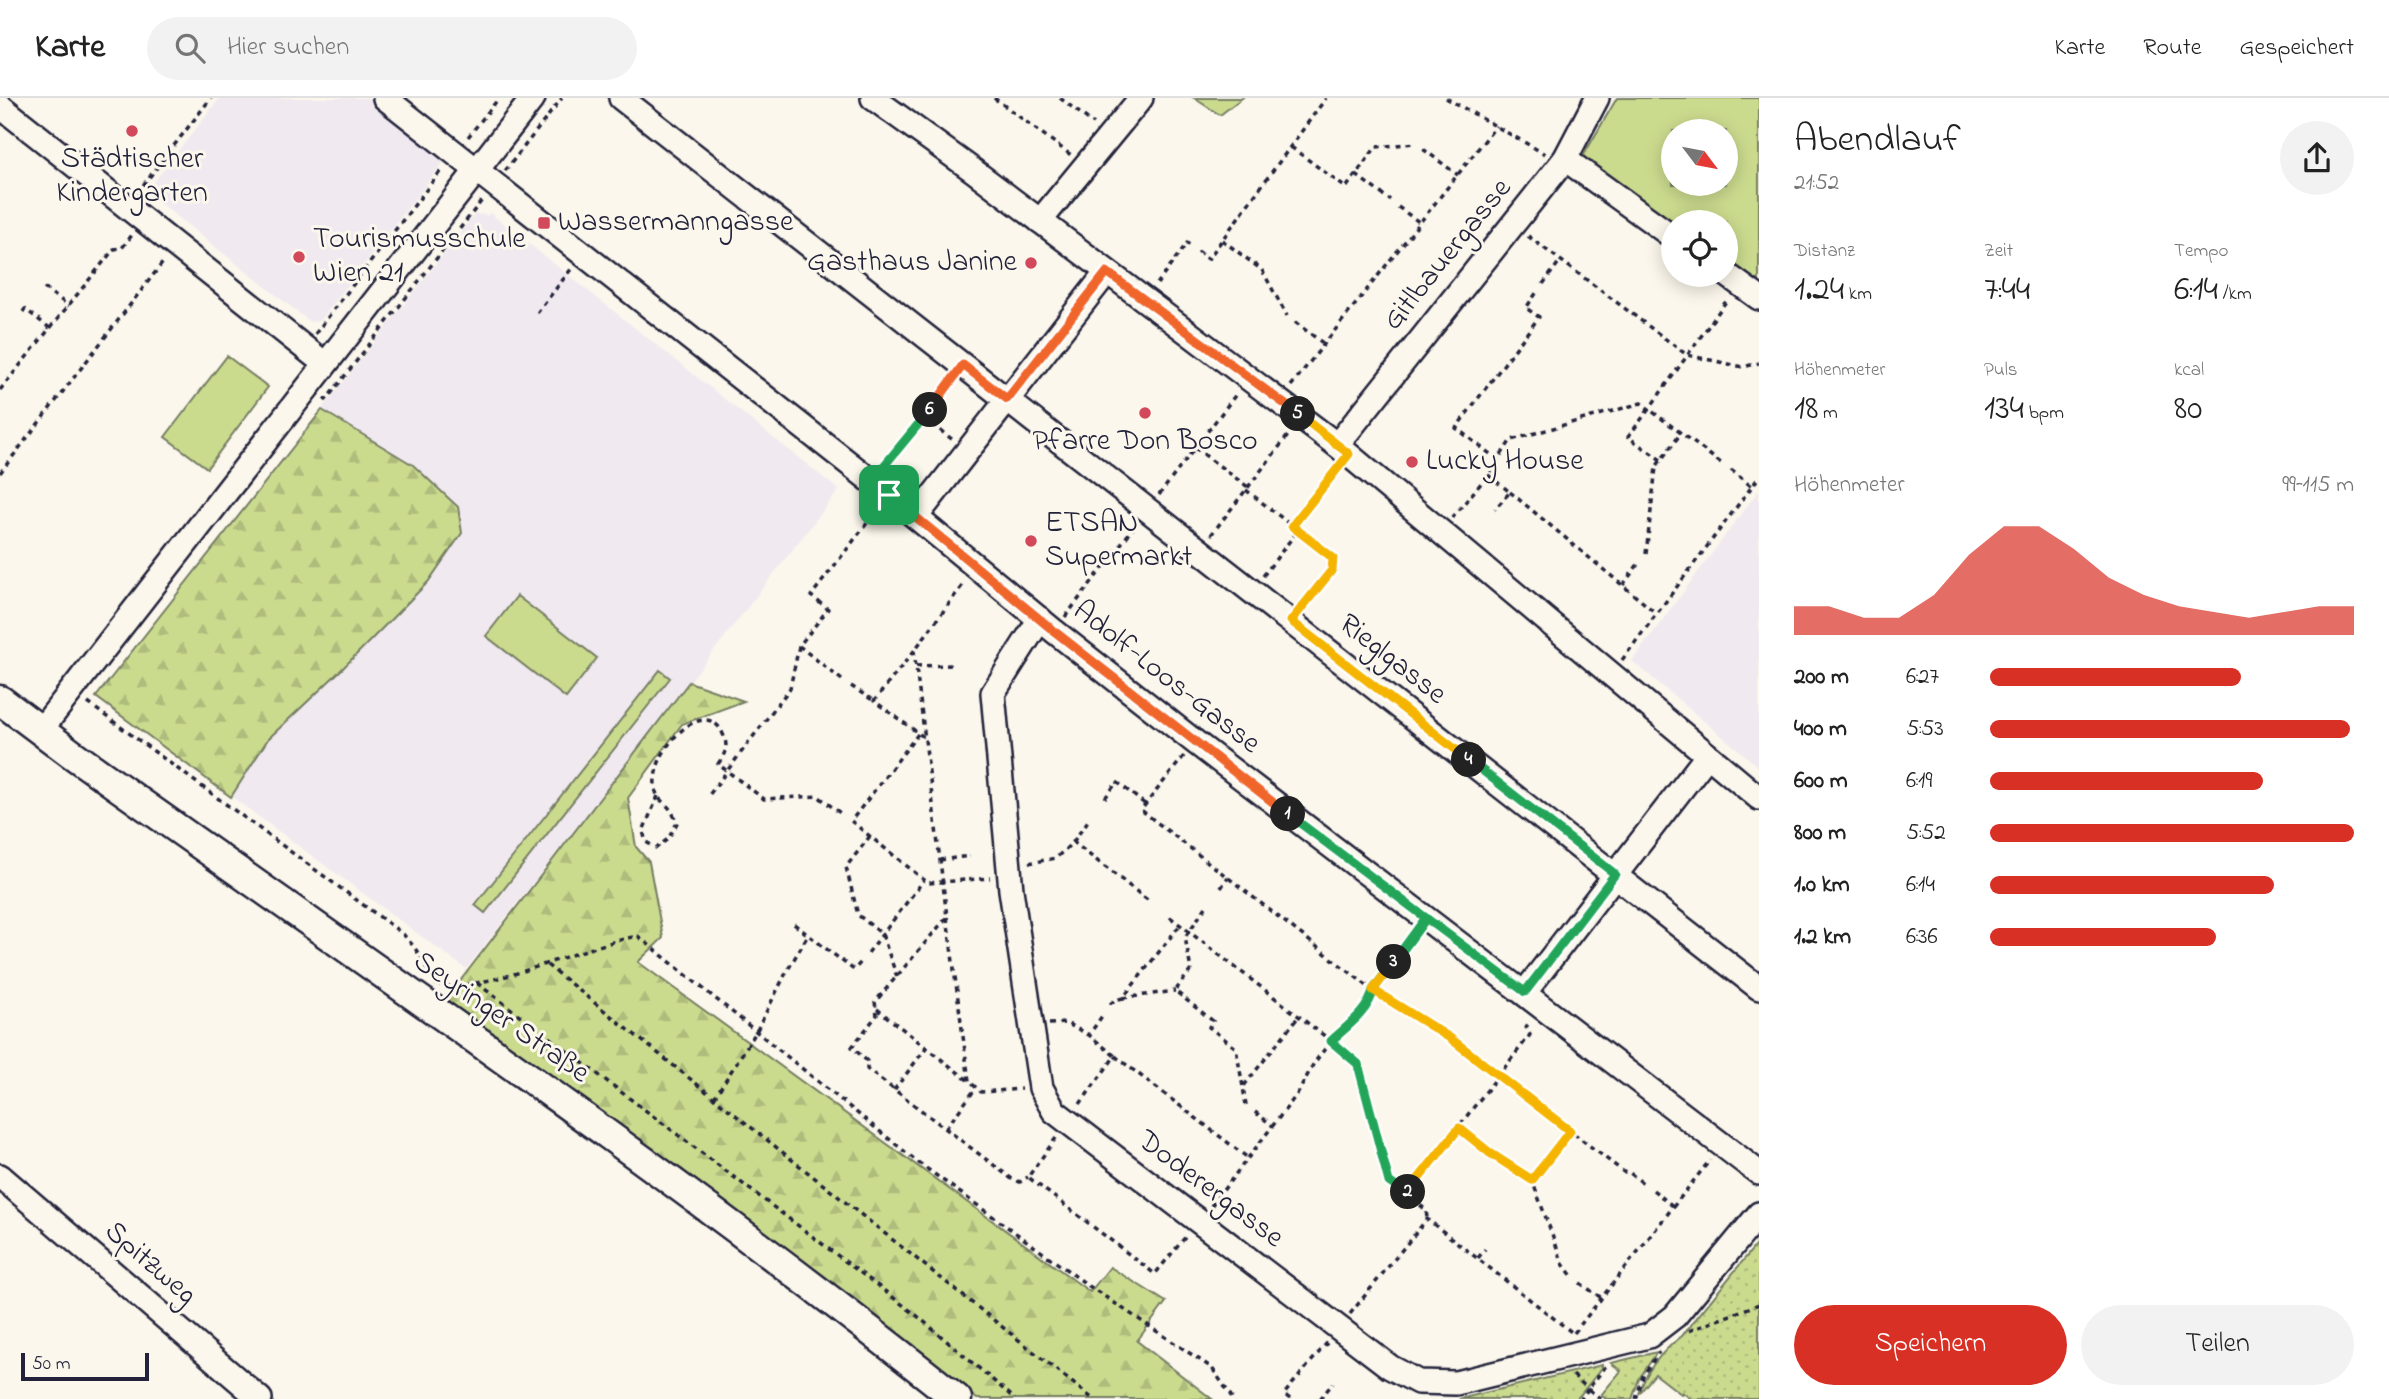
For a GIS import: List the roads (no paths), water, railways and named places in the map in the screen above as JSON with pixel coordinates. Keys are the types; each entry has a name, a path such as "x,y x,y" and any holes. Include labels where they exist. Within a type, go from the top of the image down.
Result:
{"main road":[{"name":"Seyringer Straße","path":"0,700 582,1116 844,1309 957,1399"}],"street":[{"name":"Adolf-Loos-Gasse","path":"385,98 889,495 1195,742 1759,1173"},
{"path":"40,731 325,364 486,177 533,98"},
{"name":"Rieglgasse","path":"621,98 1759,988"},
{"path":"873,98 1343,449 1759,798"},
{"path":"1040,221 1141,98"},
{"name":"Gitlbauergasse","path":"1343,449 1565,159 1597,98"},
{"path":"0,106 325,364"},
{"path":"1565,159 1661,228"},
{"path":"916,517 1107,272"},
{"path":"1738,283 1759,298"},
{"name":"Doderergasse","path":"1040,619 993,693 1011,890 1041,1088 1054,1111 1390,1367 1418,1382 1456,1383 1649,1336 1675,1316 1759,1214"},
{"path":"1525,992 1707,756"},
{"name":"Spitzweg","path":"0,1176 260,1399"}],"place":[{"name":"Städtischer Kindergarten","path":"132,131"},
{"name":"Wassermanngasse","path":"544,223"},
{"name":"Tourismusschule Wien 21","path":"299,257"},
{"name":"Gasthaus Janine","path":"1031,263"},
{"name":"Pfarre Don Bosco","path":"1145,413"},
{"name":"Lucky House","path":"1412,462"},
{"name":"ETSAN Supermarkt","path":"1031,541"}]}
